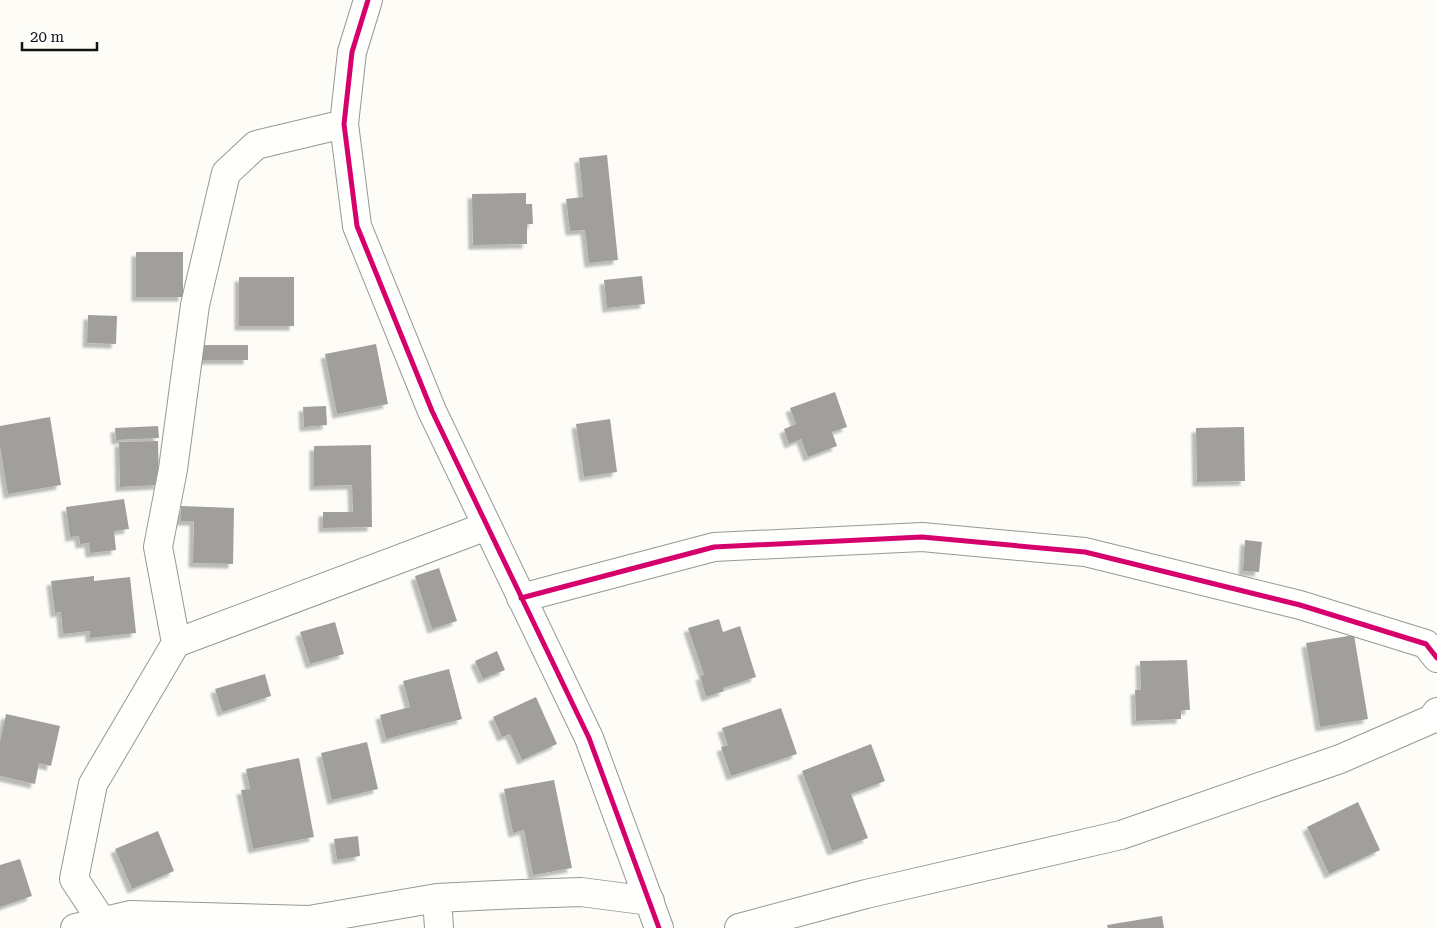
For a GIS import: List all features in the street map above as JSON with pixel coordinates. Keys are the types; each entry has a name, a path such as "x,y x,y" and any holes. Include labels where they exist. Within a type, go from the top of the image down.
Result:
{"street":[{"path":"368,0 352,52 344,124 357,226 432,411 589,738 660,928"},
{"path":"176,643 158,547 173,469 195,305 226,174 256,145 344,124"},
{"path":"101,920 74,879 93,784 176,643 487,526"},
{"path":"521,598 714,547 922,537 1085,552 1300,605 1433,649"},
{"path":"739,928 866,894 1121,835 1340,759 1435,716"},
{"path":"75,928 101,920 130,915 309,920 437,898 581,892 650,901"},
{"path":"437,898 439,928"}],"building":[{"path":"607,155 618,260 589,263 585,230 570,231 566,199 583,197 579,158"},
{"path":"526,193 526,204 532,204 533,224 527,224 527,244 473,245 472,194"},
{"path":"136,252 183,252 183,297 136,297"},
{"path":"642,276 645,304 607,308 604,280"},
{"path":"239,277 294,277 294,326 239,326"},
{"path":"88,315 117,316 116,344 87,343"},
{"path":"376,344 388,404 337,414 325,354"},
{"path":"200,345 248,345 248,360 200,360"},
{"path":"835,392 847,427 832,432 837,446 808,457 801,439 789,444 784,429 796,424 790,408"},
{"path":"326,406 327,425 304,427 303,407"},
{"path":"50,417 61,485 8,494 0,447 0,426"},
{"path":"610,419 617,472 584,477 576,424"},
{"path":"158,426 159,438 116,440 115,428"},
{"path":"1244,427 1245,481 1197,482 1196,428"},
{"path":"158,441 159,485 120,487 119,442"},
{"path":"371,445 372,527 323,528 323,512 353,512 352,485 314,486 314,446"},
{"path":"124,499 129,529 114,531 116,550 90,553 89,543 80,544 79,536 70,537 66,507"},
{"path":"181,506 234,508 233,564 193,563 194,521 181,521"},
{"path":"1245,540 1262,542 1259,572 1243,571"},
{"path":"439,568 457,621 432,629 415,576"},
{"path":"94,576 94,581 130,577 136,633 90,638 90,631 63,634 61,612 55,613 51,581"},
{"path":"719,619 723,632 740,626 756,677 723,688 724,691 706,697 700,676 704,675 688,628"},
{"path":"335,622 344,654 310,664 300,632"},
{"path":"1354,635 1368,719 1320,727 1306,643"},
{"path":"497,651 505,670 483,679 475,661"},
{"path":"1187,660 1190,710 1181,710 1181,719 1136,721 1135,690 1141,690 1140,661"},
{"path":"449,669 462,719 386,739 380,715 410,707 403,681"},
{"path":"265,674 271,696 222,712 215,689"},
{"path":"536,697 557,744 522,760 510,734 502,737 493,717"},
{"path":"781,708 797,754 731,776 721,747 728,745 722,728"},
{"path":"6,714 60,726 51,766 39,763 35,784 0,776 0,742"},
{"path":"367,742 378,789 332,800 321,753"},
{"path":"871,744 885,781 851,794 868,838 832,851 802,771"},
{"path":"299,758 314,837 253,849 241,790 250,789 246,769"},
{"path":"554,780 572,868 533,875 524,830 513,833 504,789"},
{"path":"1358,802 1380,850 1329,874 1307,827"},
{"path":"158,831 174,871 132,889 115,849"},
{"path":"358,836 360,856 337,860 334,839"},
{"path":"20,859 32,896 0,907 0,865"},
{"path":"1162,916 1164,928 1108,928 1107,925"}],"cycle path":[{"path":"368,0 352,52 344,124 357,226 432,411 589,738 659,928"},
{"path":"521,598 714,547 922,537 1085,552 1300,605 1426,644 1437,658"}]}
